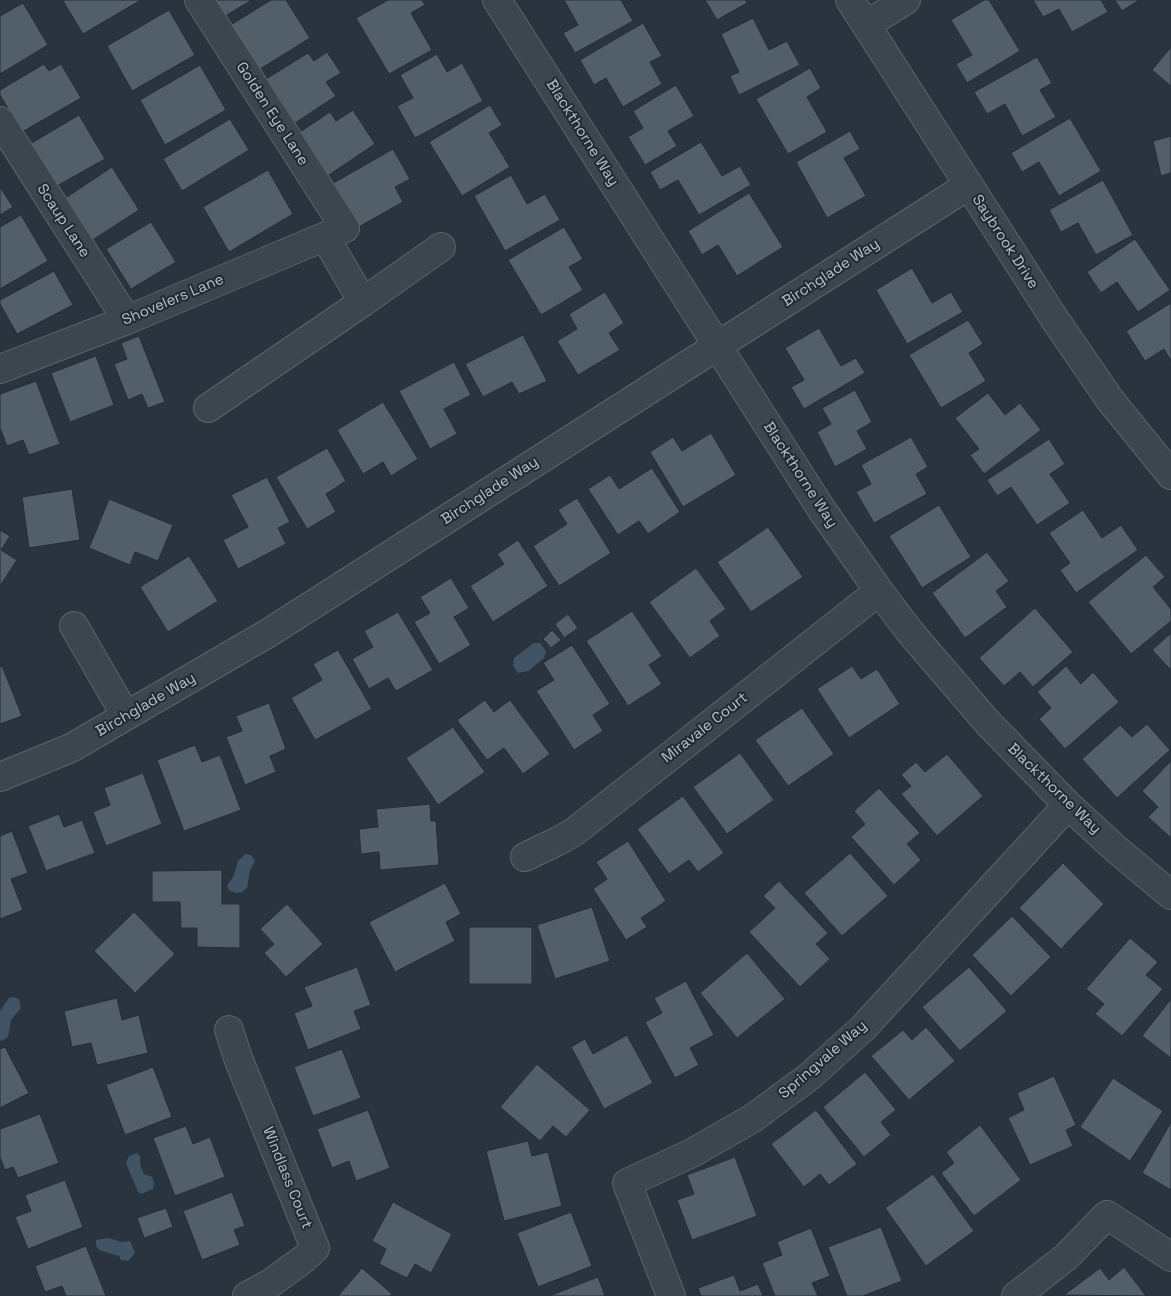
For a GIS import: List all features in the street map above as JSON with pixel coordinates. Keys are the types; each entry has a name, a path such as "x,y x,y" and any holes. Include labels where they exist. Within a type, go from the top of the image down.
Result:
{"street":[{"name":"Golden Eye Lane","path":"199,0 335,232 363,302"},
{"name":"Blackthorne Way","path":"497,0 822,510 879,591 910,632 988,723 1068,805 1117,850 1171,895"},
{"name":"Saybrook Drive","path":"850,0 1054,318 1110,400 1171,475"},
{"path":"866,25 906,0"},
{"name":"Scaup Lane","path":"0,121 127,320"},
{"name":"Birchglade Way","path":"0,777 70,748 270,632 968,185"},
{"name":"Shovelers Lane","path":"0,369 127,320 335,232"},
{"path":"208,408 441,247"},
{"name":"Miravale Court","path":"525,857 558,842 574,832 879,591"},
{"path":"74,626 126,716"},
{"name":"Springvale Way","path":"671,1296 627,1183 692,1154 753,1118 810,1076 863,1028 1068,805"},
{"name":"Windlass Court","path":"229,1030 238,1058 315,1248 305,1258 271,1283 247,1296"},
{"path":"1016,1296 1066,1257 1107,1215 1171,1258"}],"water":[{"path":"534,643 540,643 546,651 544,658 528,671 518,673 513,666 514,658"},
{"path":"246,854 251,855 255,861 250,870 247,888 242,892 235,893 229,890 227,886 234,875 238,861"},
{"path":"9,998 19,999 21,1008 11,1020 8,1037 2,1041 0,1040 0,1011"},
{"path":"137,1153 140,1156 140,1164 144,1174 152,1177 154,1183 153,1189 141,1194 138,1192 126,1163 129,1156"},
{"path":"108,1238 122,1242 130,1241 135,1253 128,1261 121,1260 119,1256 99,1250 96,1240"}],"building":[{"path":"141,0 83,34 63,1"},
{"path":"215,0 252,0 225,16"},
{"path":"271,0 286,0 310,38 257,71 229,26"},
{"path":"388,0 422,0 425,5 411,13 432,50 389,74 356,18"},
{"path":"564,0 621,0 633,21 575,53 563,33 578,25"},
{"path":"705,0 746,0 747,3 717,20"},
{"path":"984,0 989,0 1020,51 967,83 956,64 972,55 951,20"},
{"path":"1033,0 1101,0 1108,12 1072,32 1059,9 1043,17"},
{"path":"1115,0 1139,0 1122,11"},
{"path":"23,3 48,45 0,74 0,16"},
{"path":"169,10 195,55 132,91 107,46"},
{"path":"753,18 769,50 787,41 800,65 739,95 730,76 739,72 721,34"},
{"path":"643,23 662,56 650,62 662,84 623,107 606,78 594,85 580,60"},
{"path":"1171,47 1171,86 1152,70"},
{"path":"327,52 341,73 326,82 336,96 295,123 266,79 308,53 314,61"},
{"path":"437,54 447,72 462,63 483,101 415,138 397,106 413,98 400,75"},
{"path":"1037,57 1052,83 1040,90 1056,117 1022,136 1005,104 987,114 974,92"},
{"path":"44,64 49,71 61,64 81,98 22,132 0,95 0,90"},
{"path":"200,65 226,110 165,145 140,100"},
{"path":"810,68 821,88 807,97 827,132 788,154 756,99"},
{"path":"676,85 694,116 668,131 677,146 645,165 628,137 643,128 633,111"},
{"path":"490,105 502,125 489,133 510,167 462,196 429,142"},
{"path":"353,110 375,144 326,177 297,134 330,112 336,121"},
{"path":"79,115 105,159 55,187 30,144"},
{"path":"1070,118 1101,171 1059,196 1039,162 1022,172 1011,153"},
{"path":"230,119 249,150 182,191 163,159"},
{"path":"850,131 860,149 844,158 866,196 827,218 796,162"},
{"path":"1171,136 1171,173 1161,176 1153,141"},
{"path":"701,142 722,176 740,166 751,185 699,215 678,180 660,190 650,172"},
{"path":"393,149 410,179 395,187 403,202 355,229 330,185"},
{"path":"112,167 139,210 91,241 64,199"},
{"path":"268,170 293,214 229,252 203,207"},
{"path":"511,175 527,204 545,194 560,220 505,251 474,196"},
{"path":"1103,180 1133,235 1096,255 1078,223 1061,232 1049,210"},
{"path":"0,187 13,207 0,215"},
{"path":"749,193 783,247 737,276 718,245 702,255 688,231"},
{"path":"21,215 48,261 0,289 0,227"},
{"path":"151,222 176,262 131,289 106,249"},
{"path":"564,227 583,259 569,267 583,290 541,315 508,260"},
{"path":"1135,239 1170,290 1138,312 1117,282 1101,293 1087,272"},
{"path":"912,268 932,303 951,292 963,312 907,344 876,290"},
{"path":"54,271 73,305 17,334 0,304 0,300"},
{"path":"605,292 624,323 609,333 620,350 578,375 557,341 577,329 569,314"},
{"path":"1171,303 1171,361 1164,349 1145,361 1126,331"},
{"path":"968,320 983,344 969,353 986,381 941,408 909,355"},
{"path":"819,328 841,366 856,358 865,373 804,409 791,387 804,380 785,348"},
{"path":"523,335 547,381 519,394 512,382 483,397 465,364"},
{"path":"139,336 165,402 148,408 142,394 128,400 114,364 127,359 121,343"},
{"path":"96,356 114,405 70,422 51,373"},
{"path":"454,362 471,395 444,409 457,434 430,449 399,391"},
{"path":"36,381 60,444 29,455 23,440 7,446 0,428 0,394"},
{"path":"855,390 872,422 857,431 867,449 835,467 817,432 831,424 822,408"},
{"path":"988,393 1005,415 1020,403 1041,430 984,474 970,455 979,449 955,418"},
{"path":"383,402 418,459 391,476 383,462 363,474 337,430"},
{"path":"711,433 736,475 683,507 650,452 673,437 682,451"},
{"path":"911,437 928,467 916,474 927,494 874,523 856,492 871,484 861,465"},
{"path":"1049,439 1065,464 1050,474 1070,503 1037,525 1011,487 997,496 987,480"},
{"path":"327,448 346,481 326,494 336,512 307,529 276,477"},
{"path":"652,468 680,512 648,534 639,521 618,535 588,489 610,475 619,489"},
{"path":"267,477 290,522 278,528 286,544 238,569 223,540 248,527 231,495"},
{"path":"72,489 80,540 29,548 22,497"},
{"path":"577,498 611,553 559,586 533,546 567,524 558,510"},
{"path":"109,499 173,525 158,561 135,552 130,565 89,548"},
{"path":"939,505 971,557 922,588 889,536"},
{"path":"1083,510 1102,538 1121,525 1138,550 1076,593 1060,570 1070,563 1049,533"},
{"path":"768,527 803,577 751,612 717,562"},
{"path":"0,530 10,536 1,550 17,560 0,586"},
{"path":"518,540 548,586 493,622 470,586 504,564 497,554"},
{"path":"987,552 1009,581 996,591 1007,607 965,638 932,593"},
{"path":"1146,555 1165,577 1153,587 1171,609 1171,621 1131,654 1088,602"},
{"path":"189,556 218,601 168,632 140,587"},
{"path":"696,568 726,609 710,621 720,636 690,658 649,602"},
{"path":"451,578 469,608 454,617 471,645 439,664 414,622 430,613 420,597"},
{"path":"1035,608 1073,652 1033,687 1020,672 1004,686 979,658"},
{"path":"632,611 662,656 649,665 662,684 628,706 586,641"},
{"path":"398,612 433,670 396,691 388,678 369,689 352,659 373,647 364,631"},
{"path":"568,614 578,628 564,638 555,624"},
{"path":"552,630 561,640 551,648 543,639"},
{"path":"1171,633 1171,670 1152,650"},
{"path":"572,645 610,704 593,715 603,731 574,750 536,691 554,680 543,663"},
{"path":"338,650 372,709 315,740 291,698 322,680 313,664"},
{"path":"2,666 22,716 0,724 0,667"},
{"path":"852,666 861,679 877,669 900,704 849,738 817,689"},
{"path":"1066,666 1081,684 1093,672 1119,702 1065,749 1039,719 1051,708 1037,692"},
{"path":"485,700 494,712 510,700 550,754 523,774 504,748 487,760 457,720"},
{"path":"269,703 286,749 270,756 276,772 245,785 226,737 242,731 236,716"},
{"path":"802,708 834,754 788,786 755,740"},
{"path":"1147,724 1170,750 1117,798 1082,759 1120,725 1132,737"},
{"path":"453,727 485,772 438,805 406,758"},
{"path":"195,745 202,762 220,755 241,810 184,831 157,760"},
{"path":"740,753 774,800 727,834 693,787"},
{"path":"947,754 983,796 937,836 901,794 911,786 901,775 916,762 925,772"},
{"path":"1171,761 1171,838 1148,817 1158,807 1142,791"},
{"path":"143,773 162,824 106,846 93,812 110,805 104,788"},
{"path":"879,788 920,833 907,844 921,860 894,885 851,837 865,824 854,811"},
{"path":"683,796 724,853 698,872 689,860 669,874 637,829"},
{"path":"430,804 431,821 436,821 439,865 380,870 379,852 361,854 359,829 378,827 376,809"},
{"path":"59,814 64,827 82,820 95,853 46,871 28,826"},
{"path":"12,831 28,873 11,879 23,910 0,919 0,836"},
{"path":"628,841 666,901 641,918 647,927 626,940 593,889 607,879 596,862"},
{"path":"850,853 888,896 842,936 804,893"},
{"path":"1063,863 1104,904 1061,949 1019,908"},
{"path":"222,870 222,904 240,904 240,948 197,947 197,928 181,928 180,902 152,902 152,871"},
{"path":"779,881 828,933 816,944 830,959 800,987 749,932 775,908 763,896"},
{"path":"445,883 461,914 446,922 455,941 395,972 369,922"},
{"path":"287,904 323,944 286,977 264,953 274,944 260,929"},
{"path":"592,907 610,961 555,979 537,925"},
{"path":"134,912 175,954 135,993 94,951"},
{"path":"1012,916 1051,957 1011,996 972,955"},
{"path":"469,927 532,927 532,984 469,984"},
{"path":"1130,938 1158,962 1146,975 1163,989 1122,1036 1095,1014 1104,1004 1086,989"},
{"path":"747,953 785,999 737,1038 700,993"},
{"path":"357,967 371,1005 354,1011 361,1029 308,1050 294,1013 312,1006 304,987"},
{"path":"969,967 1007,1011 960,1051 922,1007"},
{"path":"686,981 714,1035 690,1048 699,1065 675,1078 645,1022 662,1013 654,998"},
{"path":"117,998 122,1020 139,1015 148,1053 97,1065 91,1043 72,1047 64,1011"},
{"path":"1171,999 1171,1058 1142,1036"},
{"path":"926,1027 955,1061 909,1100 871,1056 903,1030 912,1040"},
{"path":"627,1035 653,1083 604,1109 571,1047 585,1039 593,1054"},
{"path":"5,1047 29,1093 0,1108 0,1049"},
{"path":"342,1049 361,1098 313,1116 294,1067"},
{"path":"537,1064 590,1110 566,1137 553,1126 540,1141 500,1107"},
{"path":"153,1067 172,1117 125,1135 106,1085"},
{"path":"865,1072 896,1110 881,1122 891,1135 864,1157 823,1107"},
{"path":"1054,1076 1076,1125 1066,1130 1073,1146 1030,1165 1008,1118 1024,1110 1017,1093"},
{"path":"1113,1078 1163,1111 1130,1161 1080,1127"},
{"path":"368,1110 390,1168 356,1181 349,1161 332,1168 317,1129"},
{"path":"816,1110 857,1164 829,1185 820,1174 804,1187 771,1144"},
{"path":"40,1114 59,1163 18,1178 13,1167 5,1170 0,1157 0,1129"},
{"path":"1171,1122 1171,1190 1142,1173"},
{"path":"980,1125 1021,1180 974,1216 941,1173 954,1163 946,1152"},
{"path":"186,1126 193,1144 210,1137 225,1177 175,1196 153,1138"},
{"path":"528,1141 532,1156 548,1152 562,1206 504,1221 486,1151"},
{"path":"735,1157 757,1216 692,1240 677,1200 694,1194 687,1175"},
{"path":"933,1174 974,1231 926,1266 885,1208"},
{"path":"65,1180 83,1227 28,1249 15,1217 31,1211 25,1195"},
{"path":"232,1192 245,1226 234,1230 240,1245 202,1260 183,1211"},
{"path":"393,1202 452,1234 431,1273 415,1264 407,1278 379,1264 386,1249 372,1241"},
{"path":"166,1208 173,1227 144,1238 137,1218"},
{"path":"571,1212 592,1266 538,1287 517,1233"},
{"path":"881,1227 902,1281 863,1296 847,1296 828,1247"},
{"path":"811,1228 830,1276 812,1283 818,1296 775,1296 762,1263 782,1255 777,1242"},
{"path":"86,1246 106,1296 66,1296 62,1286 45,1292 35,1266"},
{"path":"1124,1267 1146,1296 1064,1295 1100,1268 1109,1280"},
{"path":"362,1268 392,1294 390,1296 338,1296"},
{"path":"734,1275 740,1291 758,1284 763,1296 701,1296 698,1288"},
{"path":"598,1277 605,1296 549,1296"}]}
